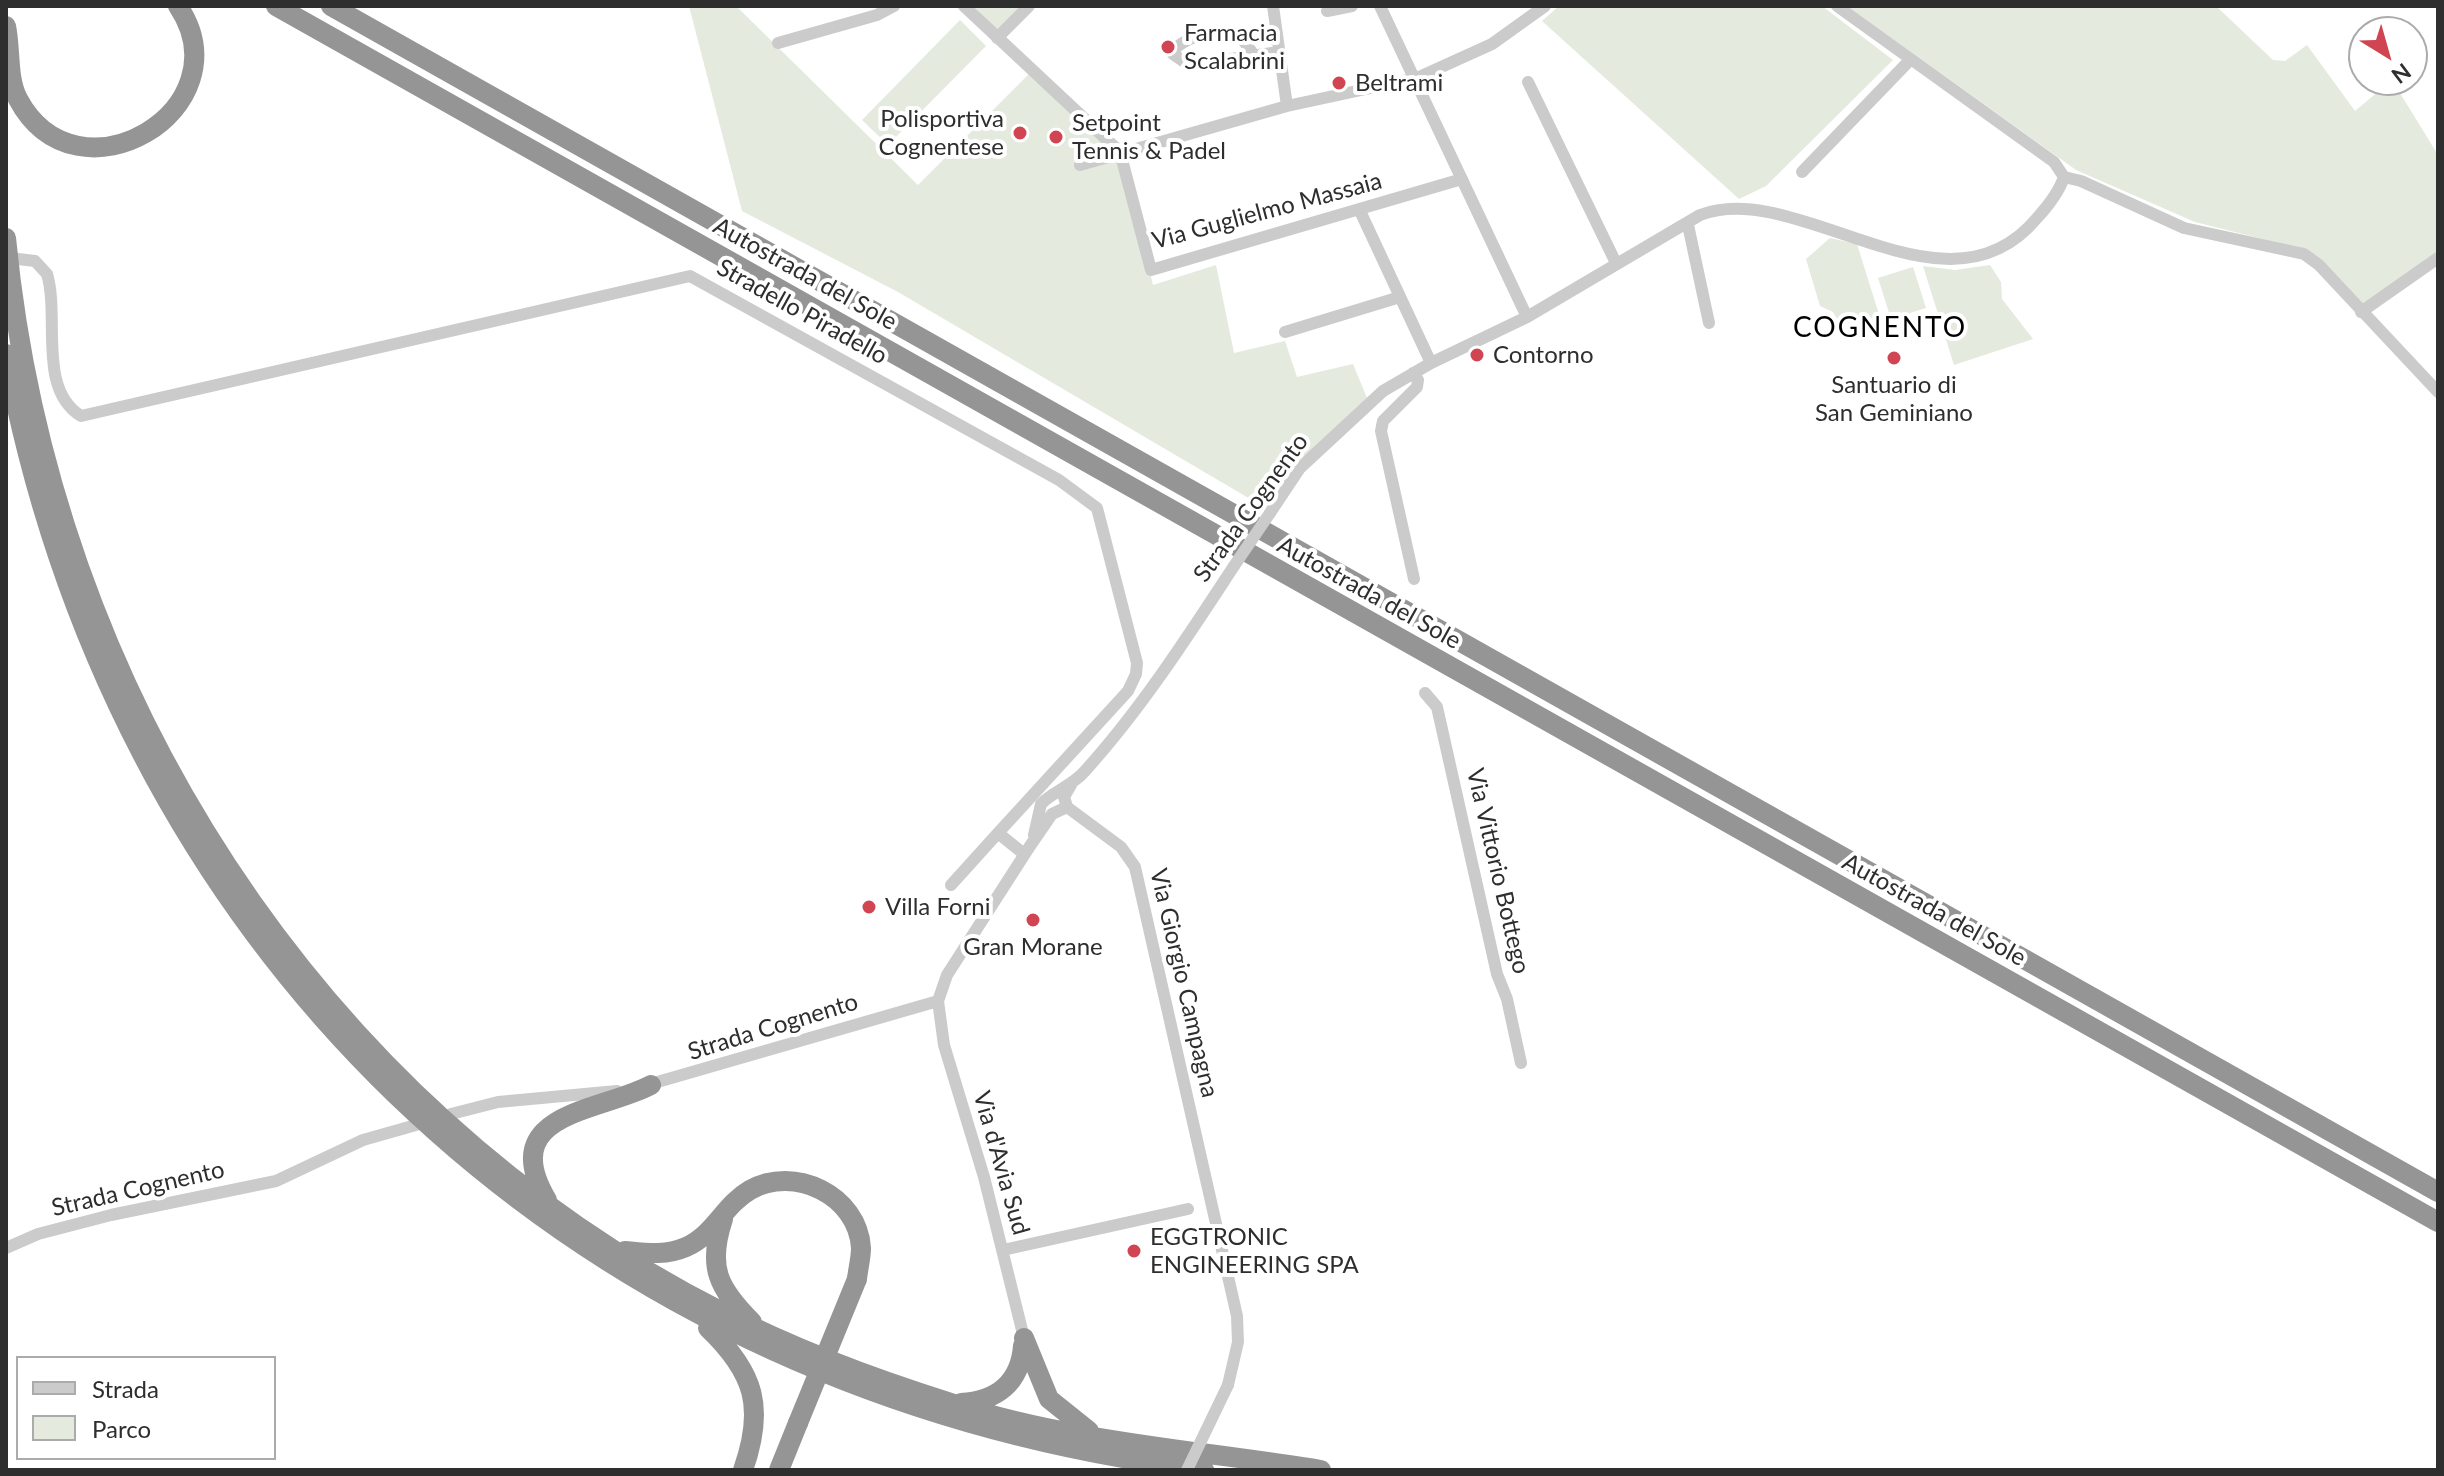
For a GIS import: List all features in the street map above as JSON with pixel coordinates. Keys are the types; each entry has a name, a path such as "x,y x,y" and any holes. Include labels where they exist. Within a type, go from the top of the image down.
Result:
{"highway":[{"path":"6,26 15,91 33,119 54,135 78,146 104,148 145,136 166,121 181,99 189,81 192,39 178,6"},
{"name":"Autostrada del Sole","path":"276,6 2438,1222"},
{"name":"Autostrada del Sole","path":"331,6 2438,1192"},
{"path":"6,238 26,385 62,524 113,660 179,791 262,917 339,1013 433,1108 513,1178 617,1250 718,1310 761,1330 950,1403 1211,1463"},
{"path":"6,354 25,448 45,521 100,669 167,801 251,929 327,1023 391,1090 505,1191 579,1244 690,1312 784,1357 854,1385 990,1431 1211,1463 1321,1470"},
{"path":"549,1203 538,1185 534,1160 543,1130 564,1115 630,1096 651,1085"},
{"path":"617,1250 661,1254 677,1251 702,1237 740,1196 772,1182 817,1187 845,1208 861,1247 857,1279 779,1470"},
{"path":"724,1215 715,1250 717,1275 740,1310 761,1330"},
{"path":"690,1312 740,1363 752,1390 754,1440 743,1470"},
{"path":"950,1403 973,1402 1000,1394 1019,1369 1024,1338"},
{"path":"1024,1338 1049,1399 1074,1422 1103,1439"}],"street":[{"path":"778,43 877,15 894,6"},
{"path":"964,6 1120,152"},
{"path":"997,38 1029,6"},
{"path":"1273,6 1287,106"},
{"path":"1327,11 1352,6"},
{"path":"1380,6 1417,78 1527,317"},
{"path":"1080,165 1287,106 1417,78 1492,44 1545,6"},
{"path":"1837,6 2054,162 2064,177 2081,181 2184,228 2304,254 2319,265 2438,392"},
{"path":"1254,55 1240,36 1229,33 1196,34 1173,50 1173,54 1189,65 1279,52"},
{"path":"1802,172 1910,60"},
{"path":"1528,82 1616,263"},
{"name":"Via Guglielmo Massaia","path":"1120,152 1151,270 1462,179"},
{"name":"Strada Cognento","path":"1027,850 1041,804 1071,785 1167,668 1300,468 1332,435 1383,391 1413,373 1428,358 1527,317 1616,263 1688,225 1700,215 1733,207 1824,229 1887,250 1964,258 2018,238 2043,212 2064,177"},
{"path":"1360,211 1428,358"},
{"path":"1688,225 1709,323"},
{"path":"2361,312 2438,258"},
{"name":"Stradello Piradello","path":"18,259 35,261 47,274 57,387 66,406 81,416 690,276 1059,480 1097,508 1137,663 1136,674 1128,691 998,833"},
{"path":"1285,332 1400,297"},
{"path":"1413,373 1418,380 1417,387 1383,421 1381,431 1414,579"},
{"name":"Via Vittorio Bottego","path":"1425,693 1437,707 1497,974 1507,999 1521,1063"},
{"name":"Strada Cognento","path":"451,1114 498,1102 651,1085 938,1001 947,975 1052,814 1066,804 1071,785"},
{"name":"Via Giorgio Campagna","path":"1066,804 1121,847 1135,867 1237,1316 1238,1342 1228,1385 1187,1470"},
{"path":"951,885 998,833 1027,850"},
{"name":"Via d'Avia Sud","path":"938,1001 944,1045 1003,1250 1024,1338"},
{"name":"Strada Cognento","path":"6,1248 38,1234 111,1215 276,1181 363,1140 416,1125"},
{"path":"1003,1250 1188,1209"}],"green space":[{"path":"689,6 736,6 918,185 1034,69 1121,153 1153,285 1216,265 1234,353 1285,341 1297,377 1353,364 1367,398 1312,450 1269,510 898,292 742,211"},
{"path":"973,6 1025,6 1000,32"},
{"path":"1559,6 1822,6 1893,60 1766,186 1739,199 1542,21"},
{"path":"1847,6 2216,6 2273,60 2285,61 2307,45 2355,111 2373,96 2402,96 2438,155 2438,254 2361,307 2324,266 2282,244 2195,222 2076,170"},
{"path":"960,20 986,46 888,145 862,120"},
{"path":"1830,238 1857,244 1882,324 1867,329 1837,319 1833,312 1820,306 1806,259"},
{"path":"1990,265 2001,282 2002,299 2033,339 1954,365 1923,266 1955,270"},
{"path":"1913,267 1926,308 1891,319 1878,278"}],"place":[{"name":"Farmacia Scalabrini","path":"1168,47"},
{"name":"Beltrami","path":"1339,83"},
{"name":"Polisportiva Cognentese","path":"1020,133"},
{"name":"Setpoint Tennis & Padel","path":"1056,137"},
{"name":"Contorno","path":"1477,355"},
{"name":"Santuario di San Geminiano","path":"1894,358"},
{"name":"Villa Forni","path":"869,907"},
{"name":"Gran Morane","path":"1033,920"},
{"name":"EGGTRONIC ENGINEERING SPA","path":"1134,1251"}],"district":[{"name":"COGNENTO","path":"1880,328"}]}
